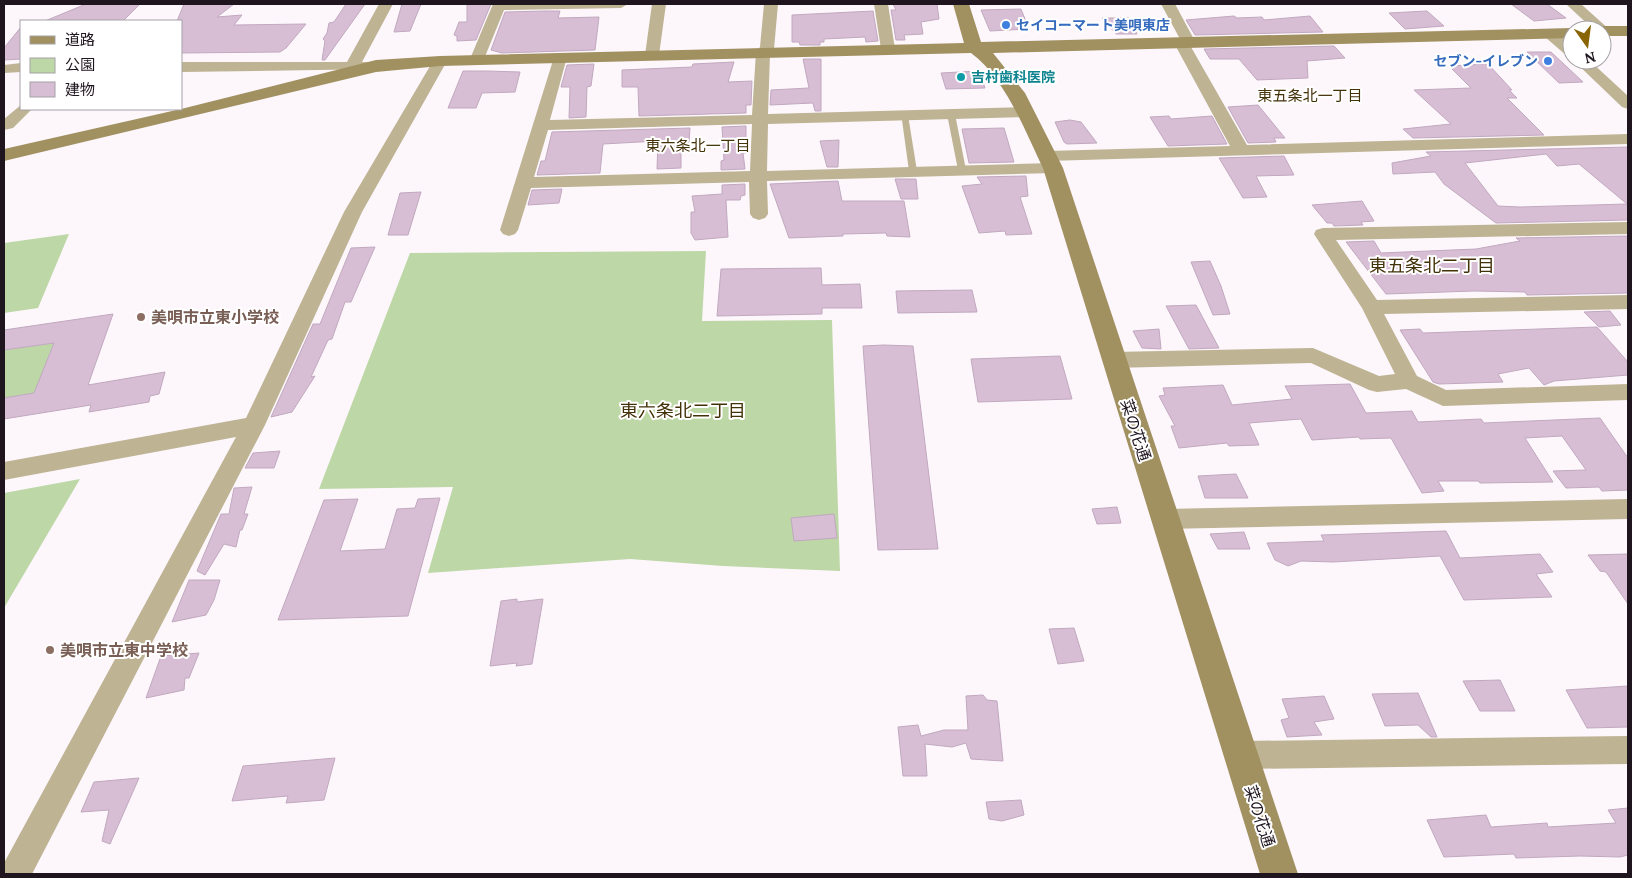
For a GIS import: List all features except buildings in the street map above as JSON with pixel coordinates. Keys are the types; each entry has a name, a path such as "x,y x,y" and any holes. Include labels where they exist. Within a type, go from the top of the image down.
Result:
{"street":[{"path":"353,65 386,4"},
{"path":"477,59 499,5 620,4"},
{"path":"652,55 659,4"},
{"path":"759,214 758,175 762,119 763,52 767,50 771,4"},
{"path":"881,4 888,49"},
{"path":"961,4 974,47"},
{"path":"1168,4 1185,43 1241,150"},
{"path":"1573,4 1591,20"},
{"path":"1612,31 1628,31"},
{"path":"182,67 376,66 477,59 1562,33"},
{"path":"1550,34 1562,44"},
{"name":"菜の花通","path":"974,47 985,55 997,69 1026,112 1050,162 1279,874"},
{"path":"509,230 542,125 560,57"},
{"path":"16,861 254,425 352,212 440,61"},
{"path":"4,155 68,142 376,66"},
{"path":"4,69 20,68"},
{"path":"1591,70 1628,104"},
{"path":"4,125 7,125 23,110"},
{"path":"542,125 1026,112"},
{"path":"523,182 962,170 1050,162 1241,150 1628,139"},
{"path":"1408,381 1370,307 1323,234 1628,228"},
{"path":"1370,307 1628,302"},
{"path":"1113,360 1313,354 1377,384 1408,381 1443,398 1628,392"},
{"path":"4,472 254,425"},
{"path":"1165,519 1628,509"},
{"path":"1241,755 1628,750"}],"lane":[{"path":"951,114 962,170"},
{"path":"904,115 913,171"}],"green space":[{"path":"69,234 38,308 4,313 4,243"},
{"path":"706,251 702,321 832,320 840,571 723,566 630,559 428,573 453,487 319,489 410,253"},
{"path":"54,343 42,373 60,389 4,398 4,350"},
{"path":"80,479 4,608 4,493"}],"place":[{"name":"セイコーマート美唄東店","path":"1006,25"},
{"name":"セブン-イレブン","path":"1548,61"},
{"name":"吉村歯科医院","path":"961,77"},
{"name":"美唄市立東小学校","path":"141,317"},
{"name":"美唄市立東中学校","path":"50,650"}],"district":[{"name":"東五条北一丁目","path":"1310,95"},
{"name":"東六条北一丁目","path":"698,145"},
{"name":"東五条北二丁目","path":"1432,265"},
{"name":"東六条北二丁目","path":"683,410"}]}
